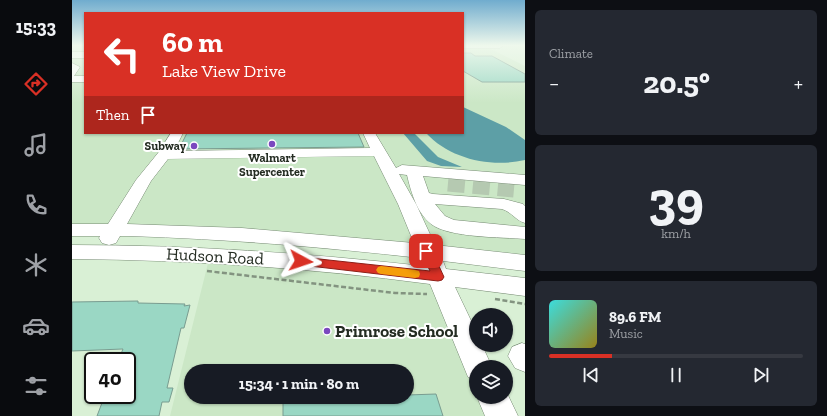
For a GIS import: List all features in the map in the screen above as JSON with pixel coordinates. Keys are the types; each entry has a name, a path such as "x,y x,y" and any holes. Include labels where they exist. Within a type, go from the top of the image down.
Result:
{"street":[{"path":"72,65 76,67 72,74"},
{"path":"72,80 84,79"},
{"path":"99,252 144,180 164,155 175,134"},
{"path":"370,134 407,204 426,251 475,360"},
{"path":"164,155 379,152"},
{"path":"389,169 430,185 521,188"},
{"path":"430,185 440,212 446,217 524,224 525,217"},
{"path":"430,185 430,212 438,221 455,226 525,233"},
{"name":"Hudson Road","path":"72,230 173,231 306,239 525,263"},
{"name":"Hudson Road","path":"72,252 167,253 274,259 525,287"},
{"path":"496,404 502,416"}],"path":[{"path":"204,270 413,295"}],"shaded area":[{"path":"72,64 84,64 84,134 464,134 464,64 522,64 525,66 525,263 426,251 72,230"},
{"name":"Primrose School","path":"210,255 438,277 473,360 469,360 469,404 496,404 502,416 170,416"}],"water":[{"path":"464,107 506,127 525,140 525,160 499,163 485,162 459,155 436,142 427,134 464,134"},
{"path":"404,134 415,134 438,157 462,167 441,166 427,161"}],"building":[{"path":"464,64 507,64 525,74 525,82 482,82 464,72"},
{"name":"Walmart Supercenter","path":"186,134 358,134 364,147 179,149"},
{"path":"138,301 138,303 185,304 184,306 190,305 184,328 181,328 167,388 173,388 169,402 162,402 159,416 97,416 102,404 136,404 136,352 122,352 123,349 72,351 72,302"},
{"path":"436,394 443,416 283,416 283,404 414,404 414,395"}],"tunnel":[{"path":"448,183 514,189"}],"slow traffic":[{"path":"381,270 415,274"}],"place":[{"name":"Walmart Supercenter","path":"272,144"},
{"name":"Subway","path":"194,146"},
{"name":"Primrose School","path":"327,331"}],"route":[{"path":"301,261 438,277 426,251"}]}
